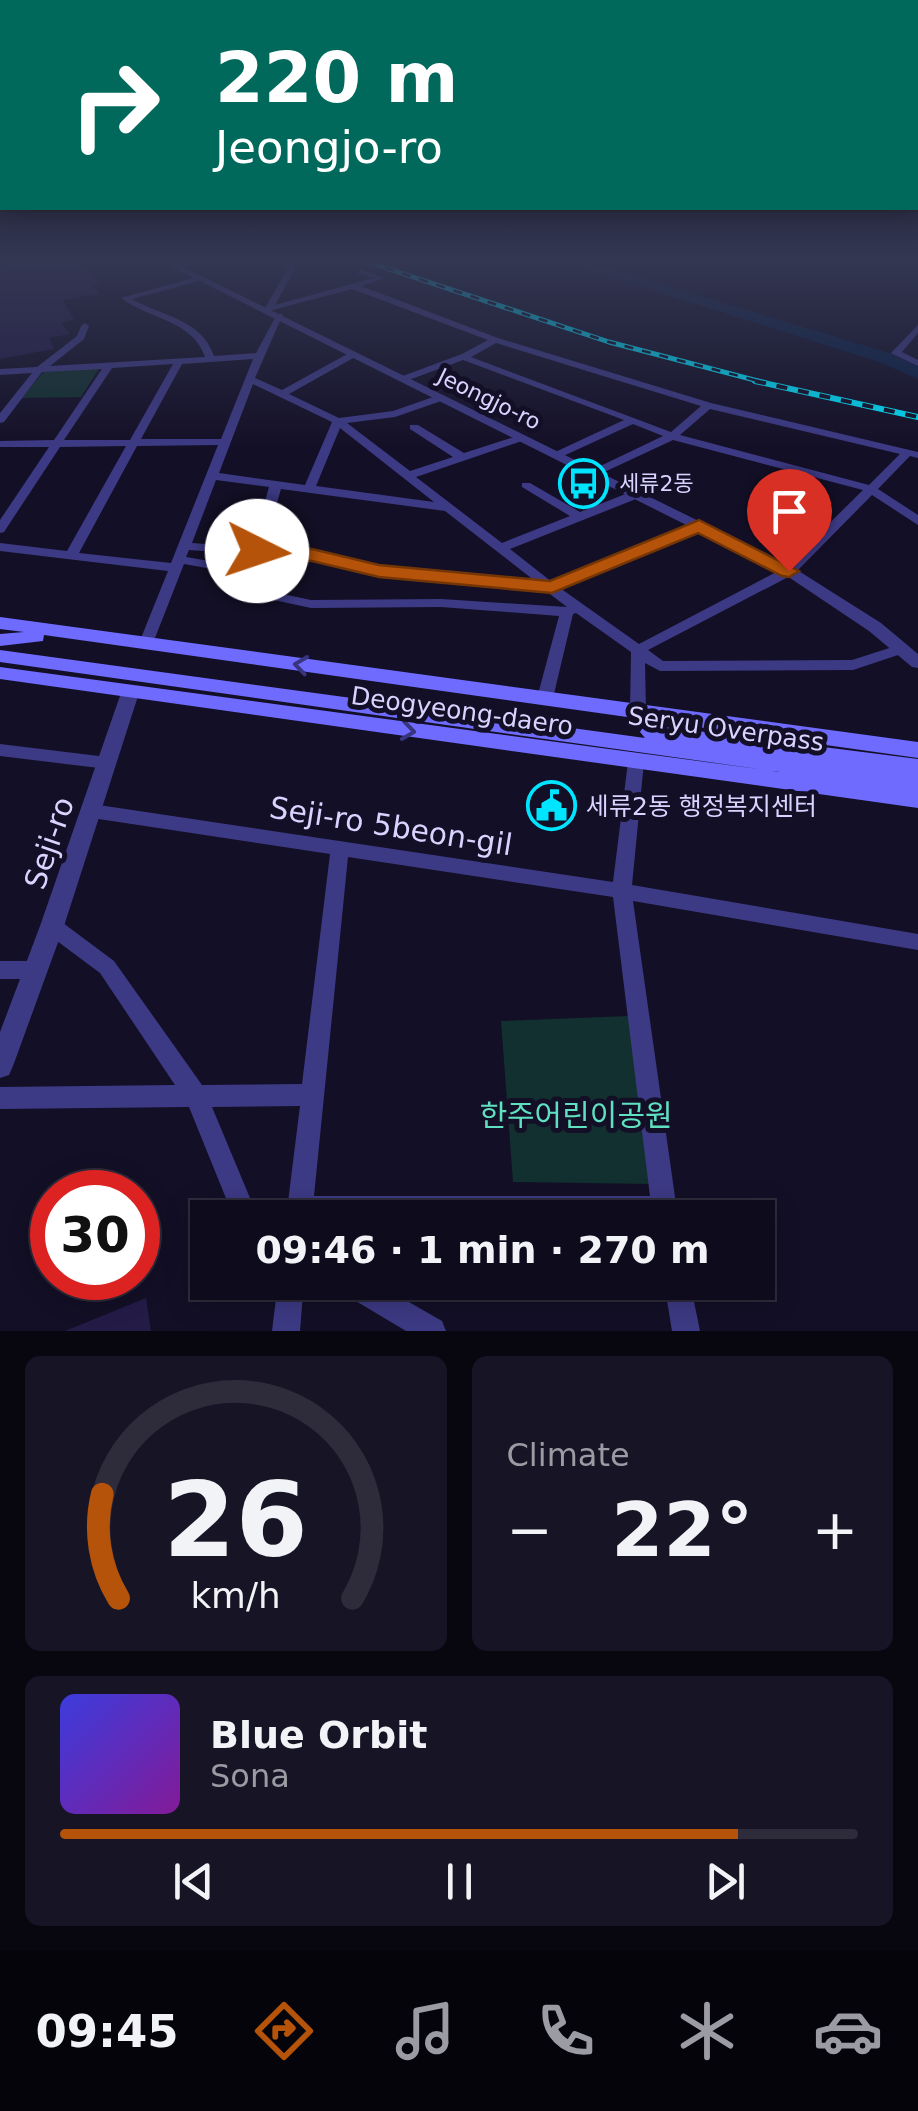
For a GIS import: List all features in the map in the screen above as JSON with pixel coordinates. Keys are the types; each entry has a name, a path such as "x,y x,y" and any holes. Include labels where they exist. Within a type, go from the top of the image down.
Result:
{"main road":[{"name":"Deogyeong-daero","path":"0,623 146,643 535,715"},
{"path":"0,642 82,634"},
{"name":"Deogyeong-daero","path":"0,642 535,715"},
{"name":"Deogyeong-daero","path":"0,660 535,715 638,712 918,750"},
{"path":"0,660 44,680"},
{"name":"Deogyeong-daero","path":"0,673 918,800"},
{"name":"Seryu Overpass","path":"535,715 918,767"},
{"name":"Seryu Overpass","path":"535,715 918,783"}],"street":[{"path":"180,324 209,349 210,358"},
{"path":"146,643 270,324"},
{"name":"Jeongjo-ro","path":"295,324 789,571 875,627 918,663"},
{"path":"453,324 708,405 913,454"},
{"path":"0,420 38,370 81,337 86,326"},
{"path":"918,328 896,352 918,362"},
{"name":"Jeongjo-ro","path":"403,380 464,357 495,340"},
{"path":"284,392 352,355"},
{"path":"0,372 259,356"},
{"path":"464,357 672,436 871,489 918,521"},
{"path":"71,556 179,361"},
{"path":"0,529 110,365"},
{"path":"250,379 284,392 338,422 552,587 572,610 660,666 853,665 902,650"},
{"path":"338,422 395,414 440,398"},
{"path":"594,473 672,436 708,405"},
{"name":"Jeongjo-ro","path":"556,455 633,420"},
{"path":"310,488 338,422"},
{"path":"414,427 462,458"},
{"path":"407,476 521,438"},
{"path":"0,444 226,442"},
{"path":"638,650 789,571 871,489 913,454"},
{"path":"213,476 454,509"},
{"path":"257,551 276,484"},
{"path":"526,485 578,518"},
{"path":"501,548 637,494"},
{"path":"0,548 71,556 181,558 257,551 312,555 379,571 552,587 699,526"},
{"path":"181,558 216,566 274,596 310,604 442,603 572,610"},
{"name":"Deogyeong-daero","path":"535,715 572,610"},
{"path":"638,650 638,712"},
{"name":"Seji-ro","path":"0,1066 52,926 130,693"},
{"path":"0,750 107,763"},
{"path":"636,762 622,891 662,1200"},
{"name":"Seji-ro 5beon-gil","path":"92,810 622,891 918,942"},
{"path":"301,1200 340,848"},
{"path":"52,926 107,967 196,1096 237,1200"},
{"path":"0,970 36,970"},
{"path":"0,1098 312,1095"},
{"path":"286,1331 289,1300"},
{"path":"379,1300 432,1331"},
{"path":"680,1300 686,1331"}],"green space":[{"path":"100,367 81,397 22,398 44,371"},
{"name":"한주어린이공원","path":"629,1016 653,1184 513,1182 501,1021"}],"building":[{"path":"0,324 62,324 70,334 49,338 54,349 0,359"},
{"path":"141,1300 146,1300 151,1331 65,1331"}],"waterway":[{"path":"775,324 886,358 918,373"}],"railway":[{"path":"555,324 766,383"},
{"path":"755,381 918,417"}],"place":[{"name":"세류2동","path":"584,483"},
{"name":"세류2동 행정복지센터","path":"551,806"}],"route":[{"path":"257,551 312,555 379,571 552,587 699,526 789,571"}]}
